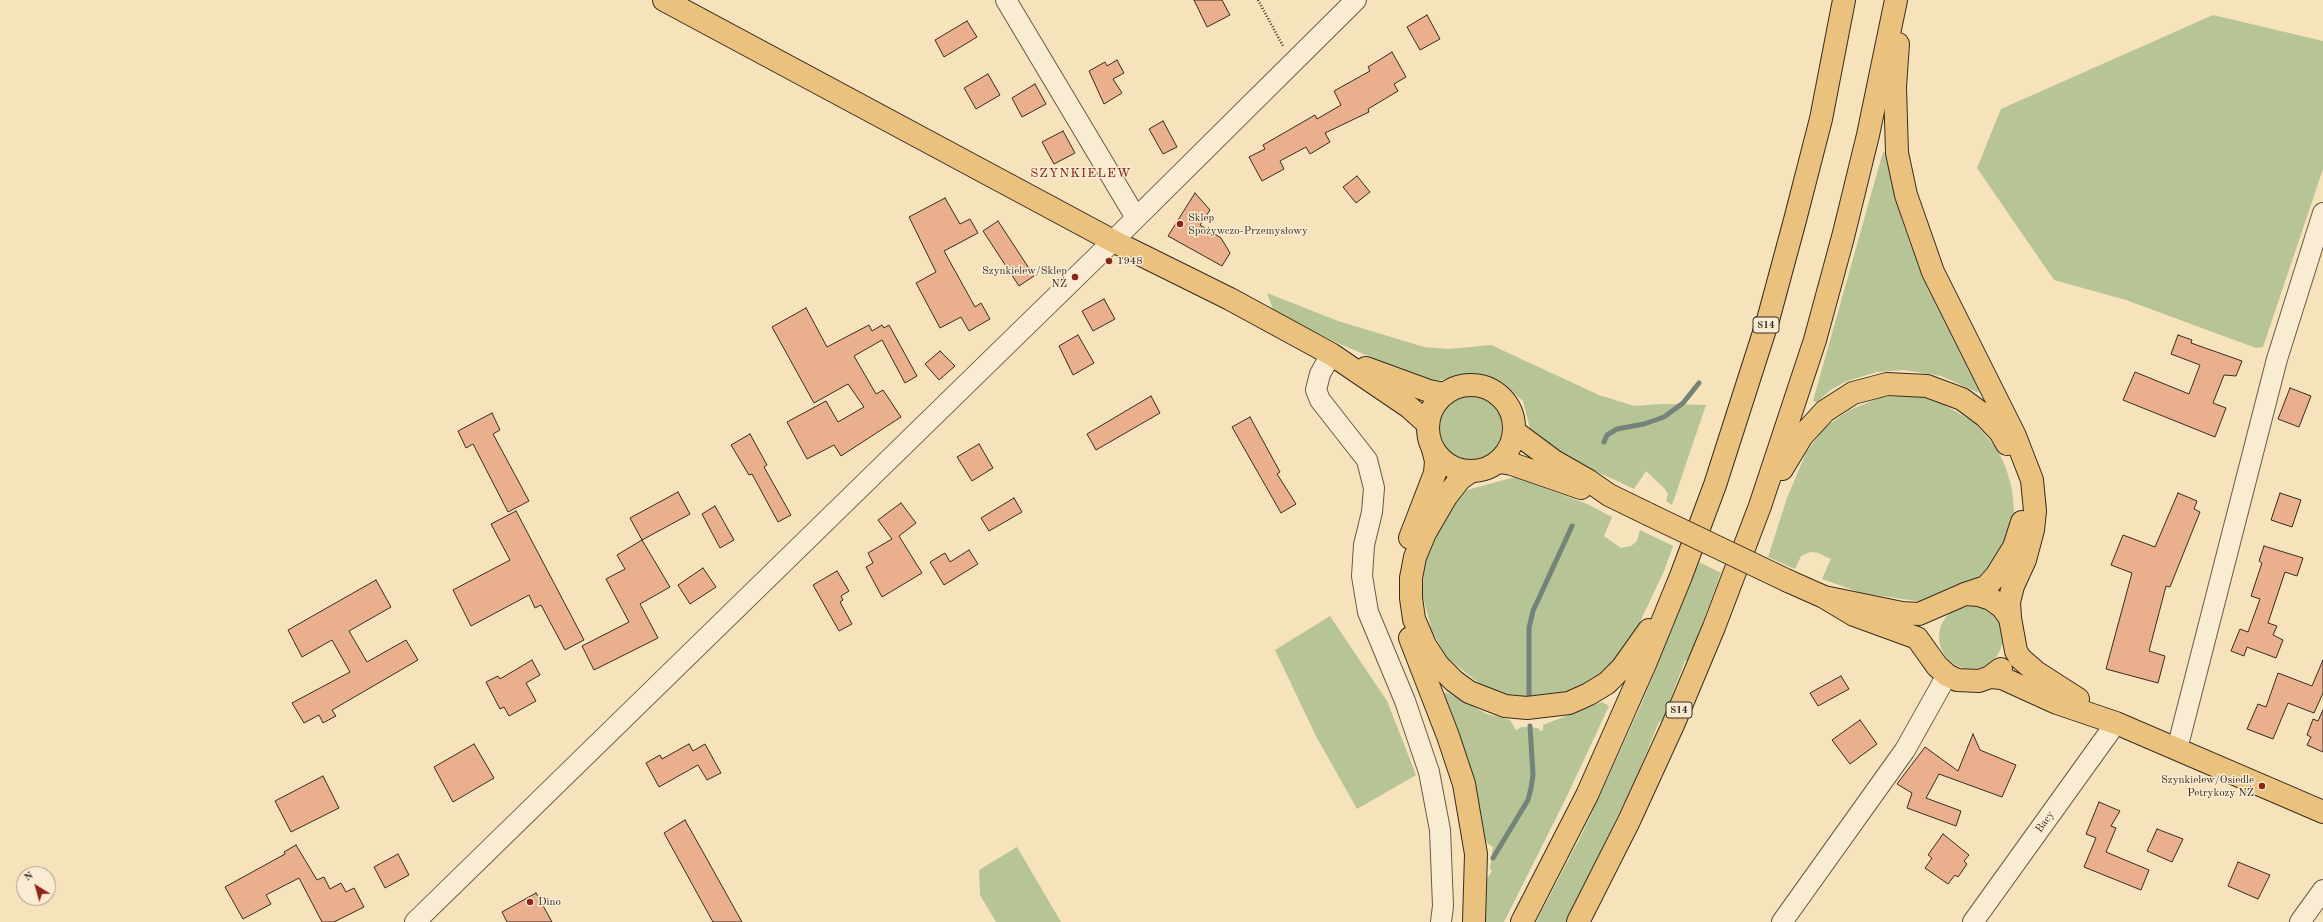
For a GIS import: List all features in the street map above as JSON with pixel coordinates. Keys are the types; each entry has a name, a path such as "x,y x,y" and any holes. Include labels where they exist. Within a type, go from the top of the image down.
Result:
{"main road":[{"path":"664,0 1113,241 1230,299 1335,357 1420,415 1428,424"},
{"name":"S14","path":"1522,922 1587,795 1679,582 1715,485 1768,320 1821,119 1844,0"},
{"name":"S14","path":"1578,922 1629,821 1673,725 1714,627 1760,506 1815,340 1843,237 1896,0"},
{"path":"1902,0 1895,87 1897,152 1906,195 1933,272 2027,462 2035,494 2033,530 2025,560 2013,586 2009,602 2014,642 2020,658 2036,672 2116,722"},
{"path":"1335,357 1428,391 1445,394"},
{"path":"1760,506 1802,436 1811,424 1838,402 1853,394 1887,384 1927,386 1944,391 1974,407 2000,432 2016,461 2024,502 2020,529 2005,564 1986,587 1945,602 1919,614 1902,613 1824,597"},
{"path":"1433,449 1441,459 1450,466 1459,470 1470,472 1489,468 1499,462 1509,449 1515,432 1510,408 1502,397 1490,389 1477,385 1463,386 1445,394 1431,411 1428,424 1429,437 1436,461 1434,473 1409,539 1401,570 1400,601 1406,629 1448,736 1464,784 1476,854 1474,922"},
{"path":"1515,432 1554,461 1589,481 1609,496"},
{"path":"1499,462 1512,464 1609,496 1824,597 1854,615 1917,638 1930,654 1937,666 1947,675 1968,682 1990,677 2002,678 2057,703 2116,722 2323,812"},
{"path":"1470,472 1460,479 1446,497 1425,533 1415,557 1411,578 1411,598 1414,619 1425,645 1438,665 1454,681 1469,692 1505,706 1527,708 1569,703 1589,694 1607,683 1637,650 1679,582"},
{"path":"1965,594 1979,595 1991,599 2002,607 2010,618"},
{"path":"1930,654 1927,643 1930,620 1945,602"},
{"path":"1990,677 2004,666 2009,659 2014,642"}],"street":[{"path":"1006,0 1136,216"},
{"path":"415,922 1113,241 1136,216 1356,0"},
{"path":"2177,749 2277,359 2323,212"},
{"path":"1335,357 1320,374 1316,390 1320,400 1367,460 1374,488 1372,512 1363,553 1362,576 1368,612 1405,701 1429,772 1440,830 1443,906 1441,922"},
{"path":"1782,922 1901,755 1947,675"},
{"name":"Bacy","path":"1973,922 2116,722"},
{"path":"2300,922 2323,890"}],"path":[{"path":"1258,0 1292,63"}],"green space":[{"path":"2213,15 2323,41 2323,169 2263,347 2256,348 2126,300 2054,280 1977,168 2001,109"},
{"path":"1883,152 1886,153 1902,220 1912,248 1978,386 1979,393 1941,376 1904,370 1877,372 1847,381 1832,389 1817,402 1813,401"},
{"path":"1267,293 1338,321 1424,347 1449,349 1491,345 1599,395 1634,406 1662,404 1706,405 1672,505 1666,501 1668,494 1665,489 1646,471 1634,489 1572,460 1531,433 1523,401 1508,388 1489,377 1469,374 1431,382 1342,345 1274,312"},
{"path":"1465,396 1477,396 1494,405 1501,416 1503,428 1501,440 1494,451 1477,460 1465,460 1453,455 1444,446 1439,434 1439,422 1444,410 1453,401"},
{"path":"1911,396 1927,398 1941,403 1974,422 1997,449 2006,468 2012,489 2014,511 2012,522 1991,574 1923,602 1862,593 1822,579 1831,559 1818,553 1810,552 1801,556 1795,569 1768,557 1787,498 1806,453 1825,427 1850,410 1881,397"},
{"path":"1515,477 1587,504 1612,517 1604,536 1621,548 1631,546 1637,541 1640,530 1673,546 1664,571 1632,639 1606,672 1572,694 1511,698 1489,691 1447,658 1432,631 1422,593 1426,554 1448,513 1467,490"},
{"path":"1699,562 1721,573 1689,659 1685,661 1662,721 1659,722 1635,780 1566,922 1536,922 1583,832 1641,705"},
{"path":"1965,605 1977,605 1994,614 2001,625 2003,637 2001,649 1994,660 1977,669 1965,669 1953,664 1944,655 1939,643 1939,631 1944,619 1953,610"},
{"path":"1330,616 1387,701 1416,775 1357,809 1316,736 1275,650"},
{"path":"1446,692 1487,714 1510,720 1516,730 1522,727 1538,728 1543,731 1543,725 1602,702 1609,706 1566,798 1504,922 1484,922 1487,879 1492,871 1490,868 1493,847 1487,843 1484,837 1455,728 1444,695"},
{"path":"1017,847 1061,922 996,922 980,895 979,870"}],"building":[{"path":"1194,0 1222,0 1230,15 1207,27"},
{"path":"1427,15 1440,39 1420,50 1407,27"},
{"path":"967,21 977,37 944,57 935,40"},
{"path":"1392,52 1406,77 1394,84 1398,91 1368,109 1369,112 1325,133 1330,142 1310,154 1306,147 1280,161 1284,169 1262,181 1249,157 1265,149 1263,145 1315,115 1317,119 1341,105 1334,91 1370,71 1368,67"},
{"path":"1117,60 1124,73 1113,79 1122,93 1104,104 1089,71 1105,62 1107,66"},
{"path":"988,74 1000,95 976,109 964,88"},
{"path":"1035,84 1046,104 1022,117 1012,98"},
{"path":"1163,121 1177,147 1163,154 1149,129"},
{"path":"1063,131 1075,153 1054,164 1042,142"},
{"path":"1357,176 1370,192 1356,203 1343,187"},
{"path":"1195,193 1210,210 1200,225 1221,238 1230,253 1222,266 1168,236"},
{"path":"945,198 960,224 970,219 978,233 944,251 975,307 981,303 990,319 969,331 961,317 940,328 916,283 936,272 909,217"},
{"path":"998,221 1034,276 1019,286 983,231"},
{"path":"1104,299 1115,319 1093,331 1082,311"},
{"path":"806,308 827,347 869,325 872,331 882,325 884,328 889,325 917,376 905,383 882,340 854,356 876,394 883,390 901,417 841,456 834,445 807,459 787,422 826,401 838,422 864,407 848,384 814,403 772,327"},
{"path":"1078,335 1094,363 1073,375 1059,346"},
{"path":"2178,335 2192,340 2191,343 2242,361 2236,376 2224,375 2213,403 2226,408 2215,437 2123,400 2135,372 2189,394 2200,365 2171,354"},
{"path":"940,351 955,366 939,380 925,364"},
{"path":"2290,388 2311,396 2299,427 2278,419"},
{"path":"1151,396 1160,413 1096,450 1087,434"},
{"path":"492,413 500,430 493,434 529,501 508,512 473,444 466,448 458,431"},
{"path":"1250,417 1280,472 1277,474 1296,504 1281,513 1232,427"},
{"path":"750,434 767,465 764,467 791,515 778,522 752,474 749,475 731,445"},
{"path":"979,444 993,468 972,481 957,457"},
{"path":"678,492 690,514 642,540 630,518"},
{"path":"2178,493 2197,501 2194,509 2200,512 2170,587 2166,586 2149,651 2165,656 2158,683 2106,669 2132,573 2111,565 2123,535 2155,547"},
{"path":"2280,493 2301,500 2292,527 2271,520"},
{"path":"1014,498 1022,512 989,531 981,518"},
{"path":"901,503 916,523 899,536 922,573 882,597 866,567 873,563 868,553 892,539 878,520"},
{"path":"715,506 734,540 720,548 702,514"},
{"path":"516,511 584,640 565,650 541,605 535,608 529,595 471,626 453,590 510,560 491,524"},
{"path":"642,540 670,587 640,604 658,638 594,670 582,646 629,622 606,579 625,569 617,555"},
{"path":"2264,546 2303,558 2297,576 2285,572 2268,623 2277,626 2273,635 2283,640 2276,658 2247,647 2244,656 2231,651 2240,629 2248,632 2260,599 2251,596 2262,563 2259,561"},
{"path":"969,550 978,564 944,585 930,562 945,553 950,562"},
{"path":"703,568 716,587 690,604 678,585"},
{"path":"837,571 849,591 841,596 843,600 840,602 852,624 839,631 813,585"},
{"path":"376,580 391,607 349,631 367,662 406,640 418,660 332,710 336,716 323,723 319,715 304,723 292,703 350,672 332,640 302,657 288,630"},
{"path":"532,660 540,675 526,683 536,701 509,716 504,707 500,709 486,682 498,676 500,679"},
{"path":"2323,660 2323,693 2314,713 2288,703 2273,739 2247,729 2258,704 2266,707 2278,673 2312,686"},
{"path":"1841,676 1849,689 1818,706 1810,693"},
{"path":"2323,710 2323,752 2307,745 2311,737 2307,735 2313,719 2318,721"},
{"path":"1860,720 1877,744 1850,764 1832,740"},
{"path":"1973,734 1980,750 2016,765 2002,797 1939,774 1926,798 1961,811 1956,826 1907,808 1912,793 1897,784 1925,747 1958,771"},
{"path":"474,744 494,778 453,802 434,767"},
{"path":"689,744 693,751 705,744 721,773 707,780 698,765 659,787 646,763 660,755 662,759"},
{"path":"323,776 339,808 291,832 275,801"},
{"path":"2099,802 2120,811 2111,826 2116,828 2106,852 2149,870 2141,890 2084,867 2096,838 2086,834"},
{"path":"685,820 742,922 713,922 664,833"},
{"path":"2157,829 2183,839 2172,862 2147,851"},
{"path":"1943,834 1969,855 1964,861 1967,864 1958,877 1955,875 1948,884 1925,868 1932,858 1928,855"},
{"path":"296,845 317,880 324,877 330,889 341,883 346,892 354,888 364,907 334,922 322,922 299,878 266,895 271,904 243,919 225,887 285,854 284,852"},
{"path":"398,854 409,875 385,888 374,867"},
{"path":"2238,862 2270,875 2258,899 2228,886"},
{"name":"Dino","path":"536,893 552,922 507,922 502,912"}],"waterway":[{"path":"1604,442 1607,435 1617,429 1644,424 1664,417 1683,403 1699,383"},
{"path":"1529,697 1529,628 1533,611 1572,526"},
{"path":"1493,858 1528,800 1533,775 1530,726"}],"place":[{"name":"Sklep Spożywczo-Przemysłowy","path":"1180,224"},
{"name":"1948","path":"1109,261"},
{"name":"Szynkielew/Sklep NŻ","path":"1075,277"},
{"name":"Szynkielew/Osiedle Petrykozy NŻ","path":"2262,786"},
{"name":"Dino","path":"530,902"}],"district":[{"name":"SZYNKIELEW","path":"1081,174"}]}
